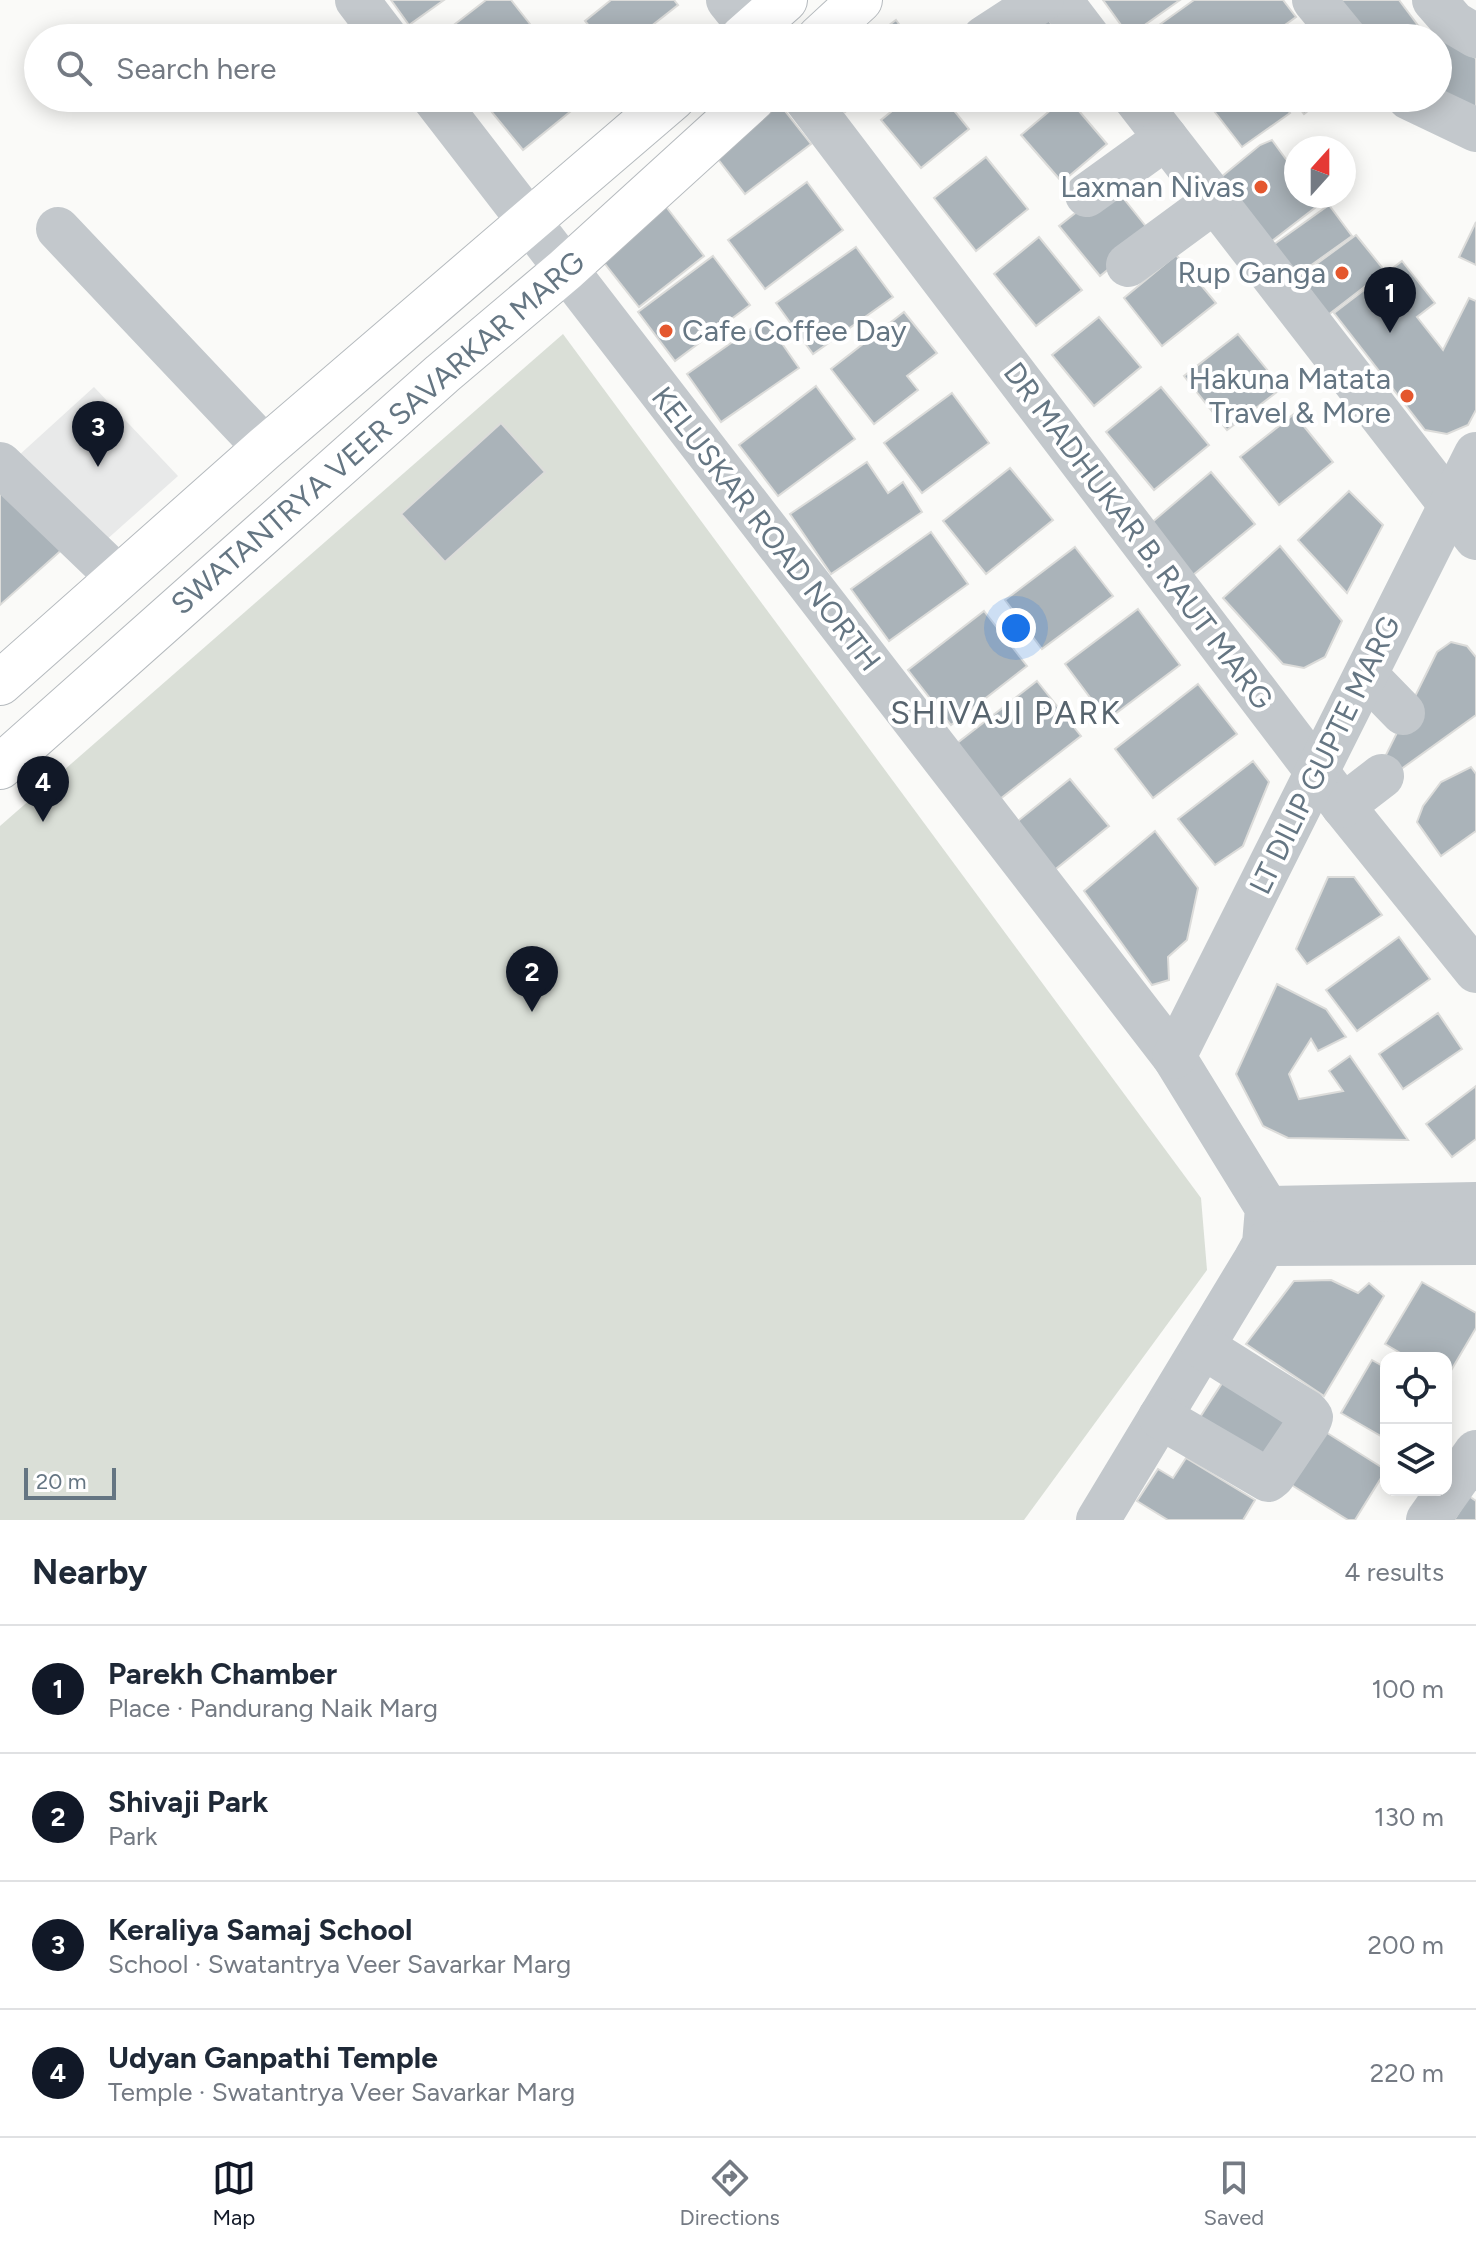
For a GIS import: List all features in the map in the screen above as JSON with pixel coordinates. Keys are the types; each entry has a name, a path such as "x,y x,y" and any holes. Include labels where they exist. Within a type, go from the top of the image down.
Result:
{"main road":[{"path":"741,23 785,0"},
{"path":"834,24 860,0"},
{"name":"SWATANTRYA VEER SAVARKAR MARG","path":"0,683 265,448 657,112"},
{"name":"SWATANTRYA VEER SAVARKAR MARG","path":"0,767 442,374 565,270 739,112"}],"street":[{"path":"357,0 375,24"},
{"path":"1005,24 1042,0"},
{"path":"1060,0 1078,24"},
{"path":"1314,0 1334,24"},
{"path":"1434,0 1454,23 1476,36"},
{"name":"KELUSKAR ROAD NORTH","path":"445,112 1174,1057 1265,1226"},
{"name":"DR MADHUKAR B. RAUT MARG","path":"816,112 1331,789 1476,971"},
{"path":"1141,112 1155,146 1204,210 1476,538"},
{"path":"1438,112 1476,130"},
{"path":"1087,195 1155,146"},
{"path":"1128,265 1204,210"},
{"path":"58,229 265,448"},
{"name":"LT DILIP GUPTE MARG","path":"1174,1057 1331,789 1366,675 1476,454"},
{"path":"0,464 119,578"},
{"path":"1366,675 1403,713"},
{"path":"1331,789 1382,776"},
{"path":"1265,1226 1476,1204"},
{"path":"1265,1226 1476,1243"},
{"path":"1098,1520 1203,1347 1265,1226"},
{"path":"1160,1417 1268,1480 1308,1424 1311,1417 1307,1412 1203,1347"},
{"path":"1428,1520 1476,1452"}],"shaded area":[{"name":"SHIVAJI PARK","path":"563,334 1201,1198 1207,1270 1024,1520 0,1520 0,826"},
{"path":"94,387 178,476 105,541 17,457"}],"building":[{"path":"391,0 444,0 410,24"},
{"path":"486,0 511,0 530,24 455,24"},
{"path":"611,0 674,0 678,5 654,24 587,24 585,21"},
{"path":"1103,0 1180,0 1146,24 1120,24"},
{"path":"1194,0 1283,0 1296,17 1286,24 1161,24"},
{"path":"1331,0 1399,0 1417,24 1348,24"},
{"path":"1040,9 1051,24 1018,24"},
{"path":"1452,45 1476,58 1476,123 1452,107"},
{"path":"492,112 570,112 523,150"},
{"path":"770,112 786,112 811,144 745,194 714,154"},
{"path":"891,112 955,112 969,129 921,168 881,120"},
{"path":"1048,112 1080,112 1107,144 1062,182 1021,135"},
{"path":"1215,112 1290,113 1242,147"},
{"name":"Laxman Nivas","path":"1272,140 1284,156 1284,208 1315,208 1268,244 1220,178 1260,145"},
{"path":"986,157 1028,209 976,251 934,198"},
{"path":"807,182 843,230 765,289 728,240"},
{"path":"1112,184 1152,234 1100,276 1059,226"},
{"path":"664,204 704,256 639,307 598,255"},
{"path":"1325,208 1331,208 1352,236 1296,276 1273,245"},
{"path":"1476,222 1476,265 1459,257"},
{"name":"Rup Ganga","path":"1356,235 1385,271 1328,315 1300,276"},
{"path":"1039,237 1082,290 1036,326 994,274"},
{"path":"856,247 893,297 813,354 776,303"},
{"path":"1176,255 1216,303 1162,346 1124,298"},
{"path":"713,256 750,305 675,361 638,312"},
{"path":"1402,261 1435,303 1417,317 1443,350 1469,298 1476,301 1476,410 1468,425 1447,434 1425,430 1334,313"},
{"path":"904,312 937,353 907,376 918,390 874,424 831,369"},
{"path":"1099,317 1141,367 1094,406 1052,355"},
{"path":"765,319 799,368 721,422 687,374"},
{"path":"1238,334 1282,388 1227,430 1184,376"},
{"path":"816,386 855,439 778,496 739,445"},
{"path":"1161,387 1209,445 1154,490 1106,432"},
{"path":"952,393 989,443 922,493 884,443"},
{"path":"1294,414 1333,462 1279,505 1240,457"},
{"path":"501,423 545,472 445,562 401,514"},
{"path":"867,462 888,493 903,482 922,512 831,574 790,514"},
{"path":"1010,468 1053,520 986,574 943,521"},
{"path":"1211,472 1255,524 1193,575 1150,524"},
{"path":"0,490 66,546 0,605"},
{"path":"1349,491 1383,525 1347,593 1298,540"},
{"path":"931,532 968,584 889,641 851,589"},
{"path":"1280,546 1342,621 1325,657 1304,668 1283,664 1223,598"},
{"path":"1075,547 1113,596 1042,649 1005,600"},
{"path":"1138,609 1180,665 1107,720 1065,664"},
{"path":"984,611 1027,666 951,725 908,670"},
{"path":"1451,642 1467,646 1476,657 1476,715 1386,780 1381,765 1437,652"},
{"path":"1037,681 1081,736 1000,799 956,744"},
{"path":"1198,684 1237,734 1153,798 1115,749"},
{"path":"1253,761 1269,782 1243,846 1215,865 1178,819"},
{"path":"1471,767 1476,774 1476,831 1441,856 1417,822 1423,806 1441,782"},
{"path":"1070,779 1109,826 1052,872 1013,825"},
{"path":"1155,831 1198,888 1187,940 1168,957 1169,980 1152,985 1084,891"},
{"path":"1328,877 1354,877 1382,915 1307,964 1296,949"},
{"path":"1399,937 1430,979 1357,1031 1326,990"},
{"path":"1277,984 1326,1009 1346,1037 1318,1051 1311,1039 1289,1074 1299,1099 1343,1091 1329,1071 1350,1056 1408,1140 1288,1138 1263,1126 1236,1074"},
{"path":"1438,1013 1462,1049 1403,1089 1379,1054"},
{"path":"1476,1086 1476,1139 1452,1157 1426,1124"},
{"path":"1331,1280 1358,1293 1369,1283 1384,1296 1324,1396 1246,1344 1294,1281"},
{"path":"1422,1282 1476,1313 1476,1328 1452,1369 1452,1352 1399,1352 1385,1344"},
{"path":"1372,1360 1380,1365 1380,1436 1341,1413"},
{"path":"1228,1374 1297,1418 1265,1469 1195,1425"},
{"path":"1324,1431 1380,1466 1380,1480 1355,1520 1348,1520 1290,1484"},
{"path":"1186,1458 1255,1500 1243,1520 1168,1520 1137,1501 1158,1469 1173,1478"},
{"path":"1469,1496 1476,1501 1476,1520 1454,1520"}],"place":[{"name":"Laxman Nivas","path":"1261,187"},
{"name":"Rup Ganga","path":"1342,273"},
{"name":"Cafe Coffee Day","path":"666,331"},
{"name":"Parekh Chamber","path":"1390,333"},
{"name":"Hakuna Matata Travel & More","path":"1407,396"},
{"name":"Keraliya Samaj School","path":"98,467"},
{"name":"Udyan Ganpathi Temple","path":"43,822"},
{"name":"Shivaji Park","path":"532,1012"}],"district":[{"name":"SHIVAJI PARK","path":"1006,713"}]}
